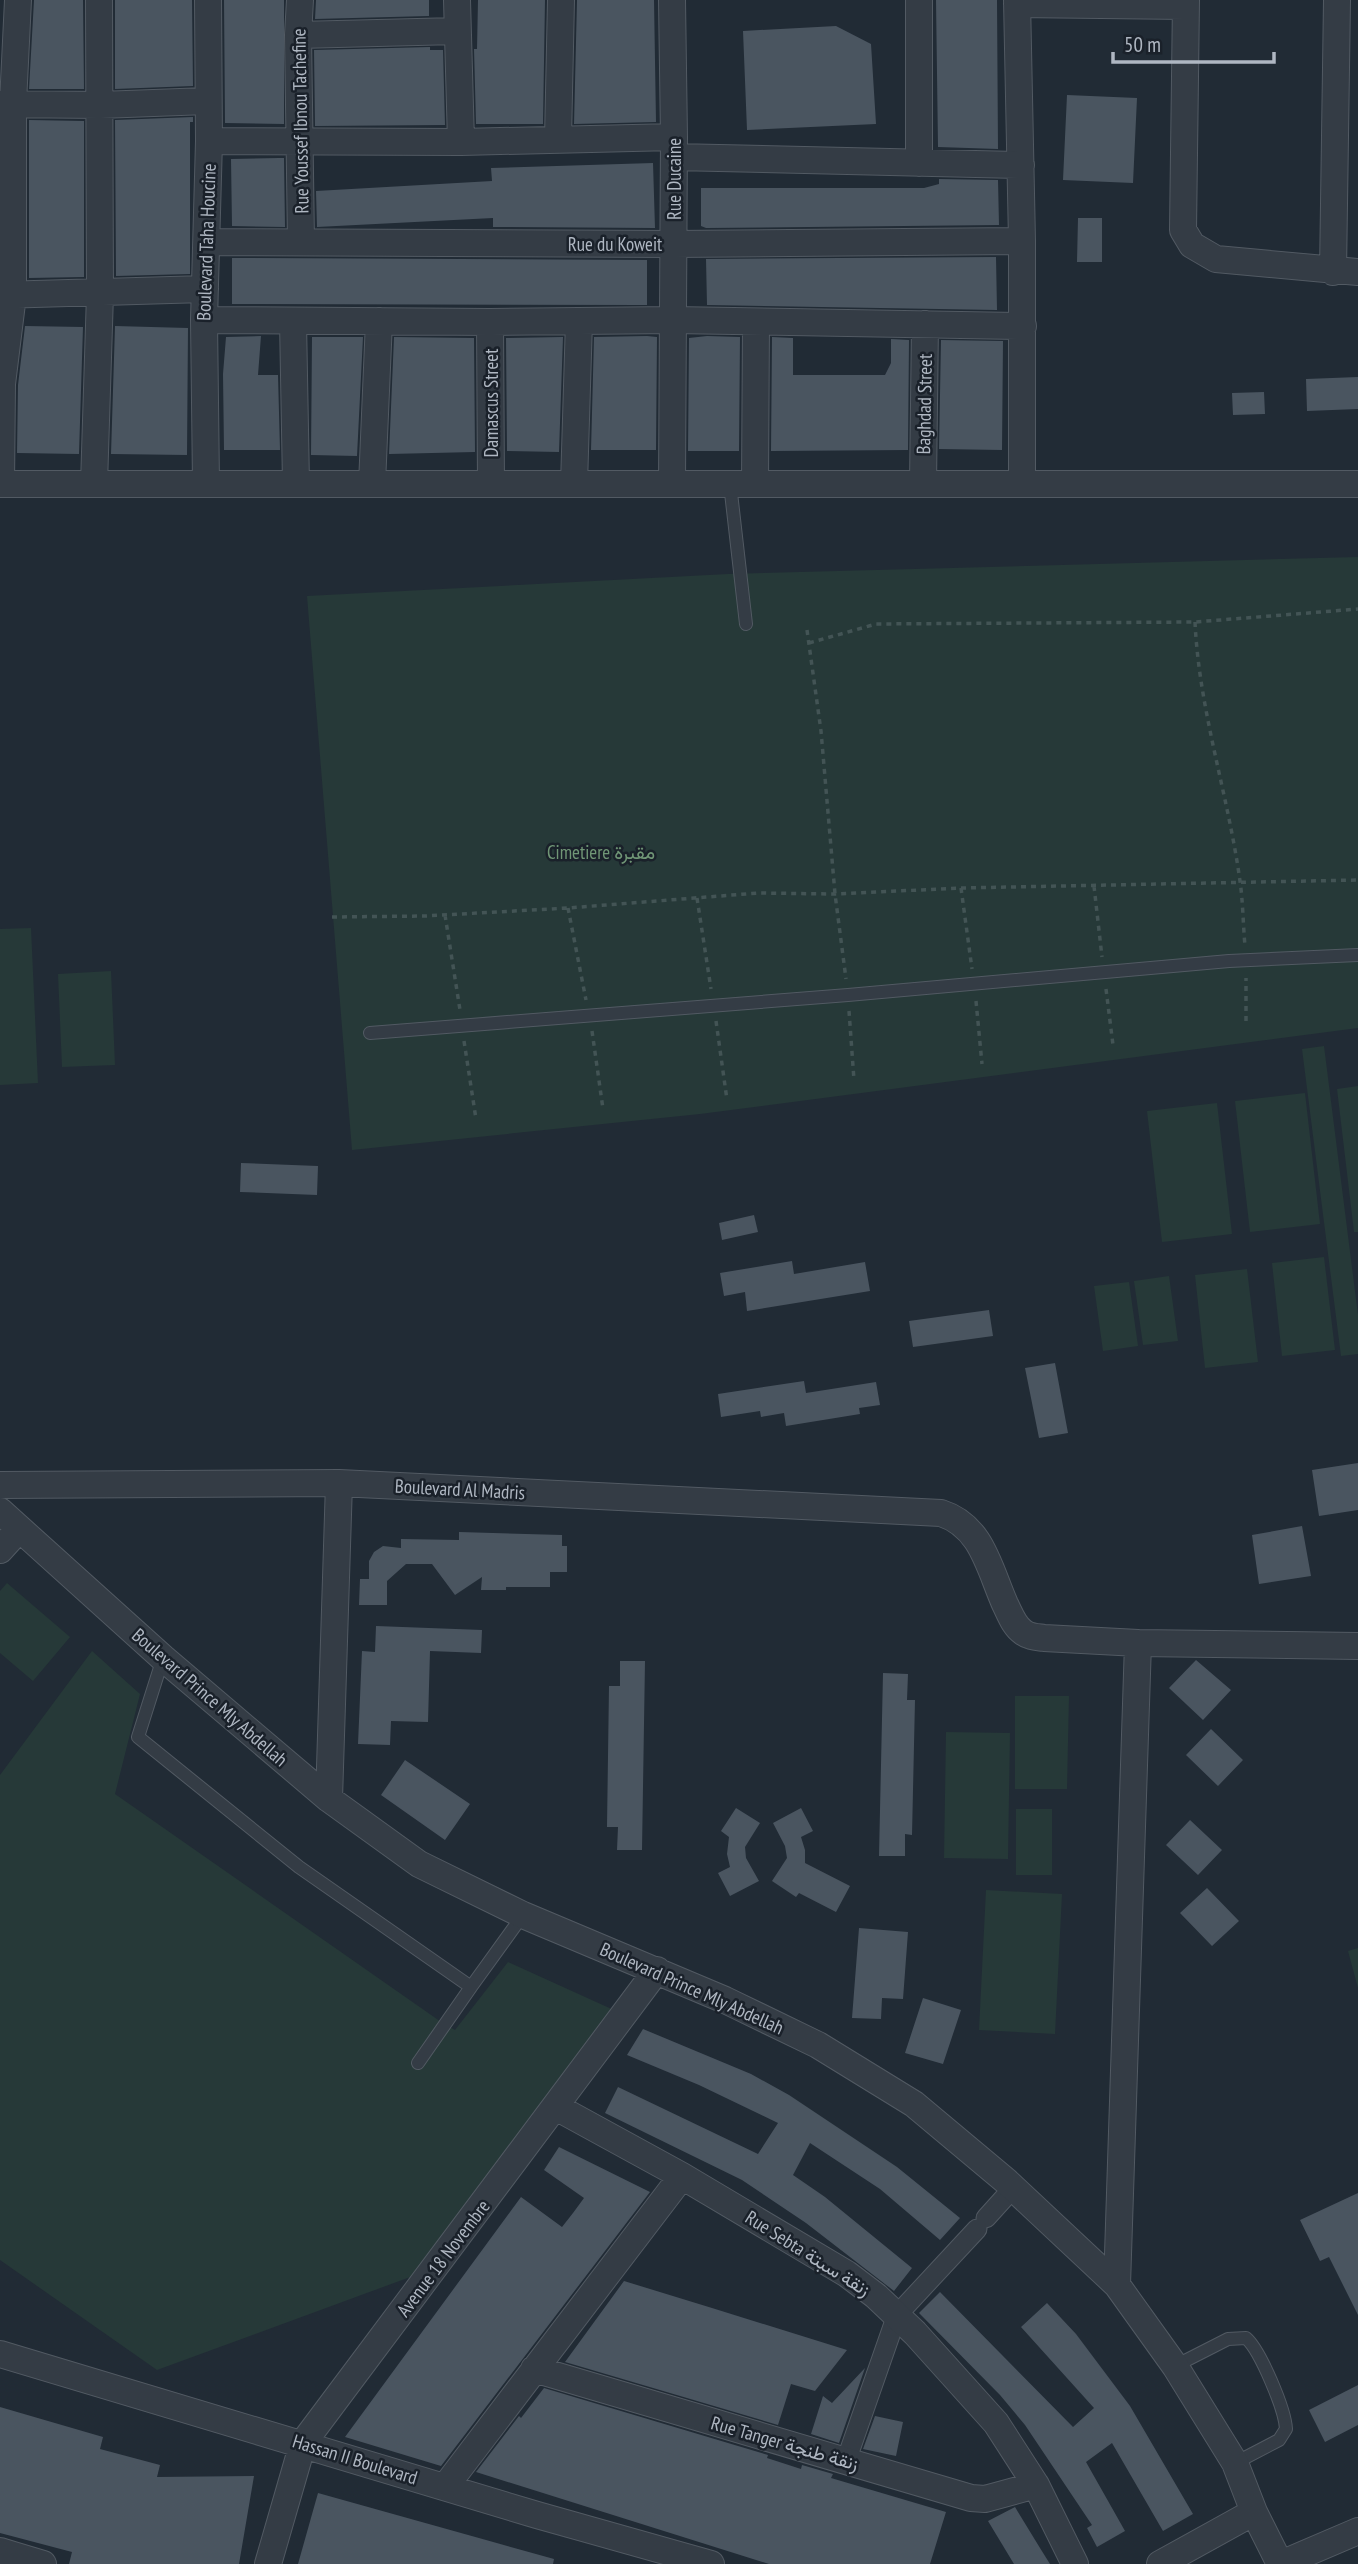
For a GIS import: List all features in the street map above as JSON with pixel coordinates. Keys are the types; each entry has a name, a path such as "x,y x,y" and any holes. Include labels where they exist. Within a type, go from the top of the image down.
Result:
{"street":[{"path":"18,0 6,104 6,295 1,484 1358,484"},
{"path":"94,484 100,294 99,0"},
{"name":"Boulevard Taha Houcine","path":"206,484 204,320 209,141 208,0"},
{"name":"Rue Youssef Ibnou Tachefine","path":"300,0 298,35 301,242"},
{"path":"457,0 461,142"},
{"path":"558,139 561,0"},
{"name":"Rue Ducaine","path":"672,0 672,484"},
{"path":"919,0 919,163"},
{"path":"1022,484 1023,326 1017,2 1185,3 1183,230 1186,237 1192,245 1216,259 1346,272 1346,204 1337,0"},
{"path":"298,35 457,31"},
{"path":"6,104 100,105 207,101"},
{"path":"209,141 301,143 558,139 919,163 1021,165"},
{"name":"Rue du Koweit","path":"207,242 673,244 1022,241"},
{"path":"6,295 205,289"},
{"path":"204,320 673,320 1023,326"},
{"path":"293,321 296,484"},
{"path":"372,484 379,321"},
{"path":"574,484 579,321"},
{"name":"Damascus Street","path":"490,322 491,484"},
{"path":"743,484 756,322"},
{"name":"Baghdad Street","path":"923,484 926,324"},
{"path":"329,1799 339,1483"},
{"name":"Boulevard Al Madris","path":"0,1485 339,1483 920,1511 954,1518 973,1533 1021,1632 1044,1639 1138,1643"},
{"path":"0,1550 9,1520"},
{"name":"Boulevard Prince Mly Abdellah","path":"9,1520 163,1658 329,1799 419,1864 523,1915 657,1970 818,2045 914,2104 1013,2188 1116,2285 1175,2366 1235,2463 1254,2512 1280,2564"},
{"path":"1116,2285 1138,1643 1358,1646"},
{"name":"Avenue 18 Novembre","path":"268,2564 303,2443 657,1970"},
{"name":"Rue Sebta زنقة سبتة","path":"556,2107 682,2176 847,2274 897,2315 996,2423 1036,2485 1075,2564"},
{"path":"445,2487 682,2176"},
{"path":"846,2461 897,2315 1013,2188"},
{"name":"Hassan II Boulevard","path":"0,2354 711,2564"},
{"name":"Rue Tanger زنقة طنجة","path":"534,2369 978,2499 1000,2496 1036,2485"},
{"path":"1160,2564 1254,2512"},
{"path":"1280,2564 1358,2531"},
{"path":"0,2551 43,2564"}],"lane":[{"path":"743,484 746,624"},
{"path":"370,1033 1246,961 1358,955"},
{"path":"163,1658 138,1737 299,1867 471,1987"},
{"path":"418,2063 523,1915"},
{"path":"1175,2366 1228,2339 1246,2339 1254,2347 1283,2410 1286,2429 1279,2440 1235,2463"}],"path":[{"path":"809,643 876,624 1195,622 1358,609"},
{"path":"1195,622 1197,666 1205,715 1240,882 1246,961 1246,1021"},
{"path":"807,630 821,731 854,1080"},
{"path":"332,917 425,916 568,908 758,893 835,894 1358,880"}],"green space":[{"name":"Cimetiere مقبرة","path":"1358,557 1358,1028 700,1114 352,1150 307,596 728,574"},
{"path":"31,928 38,1083 0,1085 0,929"},
{"path":"111,971 115,1065 62,1067 58,974"},
{"path":"1324,1046 1358,1315 1358,1354 1341,1356 1302,1049"},
{"path":"1358,1086 1358,1232 1354,1232 1337,1089"},
{"path":"1305,1093 1320,1224 1250,1232 1235,1101"},
{"path":"1217,1103 1232,1234 1162,1242 1147,1111"},
{"path":"1324,1257 1335,1350 1282,1356 1272,1263"},
{"path":"1247,1269 1258,1362 1205,1368 1195,1275"},
{"path":"1169,1276 1178,1341 1143,1345 1134,1281"},
{"path":"1129,1282 1138,1346 1103,1351 1094,1286"},
{"path":"7,1583 70,1637 33,1681 0,1653 0,1591"},
{"path":"92,1651 140,1694 115,1794 444,2024 455,2030 508,1962 627,2016 443,2265 157,2370 0,2260 0,1775"},
{"path":"1015,1696 1069,1696 1067,1789 1015,1789"},
{"path":"946,1732 1010,1733 1008,1859 944,1858"},
{"path":"1016,1809 1052,1809 1052,1875 1016,1875"},
{"path":"986,1890 1062,1894 1055,2034 979,2030"},
{"path":"1358,1948 1358,1988 1348,1951"}],"building":[{"path":"34,0 83,0 84,89 29,89"},
{"path":"115,0 192,0 193,86 115,89"},
{"path":"224,0 284,0 284,124 225,123"},
{"path":"316,0 429,0 429,16 315,19"},
{"path":"478,0 545,0 543,124 476,124 474,49 477,49"},
{"path":"577,0 654,0 656,122 574,124"},
{"path":"936,0 997,0 998,149 938,147"},
{"path":"836,26 871,44 876,124 747,130 743,31"},
{"path":"430,47 430,50 443,50 445,125 315,126 314,50"},
{"path":"1067,95 1137,98 1133,183 1063,180"},
{"path":"193,117 193,122 190,122 190,274 116,276 115,120"},
{"path":"29,120 84,121 84,277 29,278"},
{"path":"284,158 285,227 232,226 231,159"},
{"path":"653,163 655,228 493,227 493,218 317,227 316,191 492,181 491,168"},
{"path":"939,179 998,180 999,225 701,226 701,188 924,188 939,184"},
{"path":"1078,218 1102,218 1102,262 1077,262"},
{"path":"996,257 997,310 707,305 706,259"},
{"path":"232,258 647,260 647,305 232,304"},
{"path":"25,326 83,327 79,454 17,453 18,385"},
{"path":"115,326 188,328 187,455 111,454"},
{"path":"261,336 258,375 278,375 280,450 224,450 223,374 226,337"},
{"path":"312,337 363,337 357,456 311,455"},
{"path":"394,337 474,338 475,452 389,454"},
{"path":"563,337 559,452 507,451 506,338"},
{"path":"594,337 657,337 656,450 591,450"},
{"path":"740,337 739,451 688,451 689,338"},
{"path":"772,337 793,338 793,375 885,375 891,363 891,339 909,340 908,450 771,451"},
{"path":"941,340 1003,341 1002,450 939,449"},
{"path":"1358,377 1358,409 1307,411 1306,379"},
{"path":"1264,392 1265,414 1233,415 1232,393"},
{"path":"241,1163 318,1166 317,1195 240,1192"},
{"path":"754,1215 758,1232 722,1240 719,1223"},
{"path":"792,1261 794,1274 865,1262 870,1291 747,1311 745,1292 724,1296 720,1273"},
{"path":"989,1310 993,1336 913,1347 909,1321"},
{"path":"1055,1363 1068,1433 1039,1438 1025,1368"},
{"path":"804,1381 806,1393 876,1382 880,1405 859,1408 860,1414 786,1426 784,1413 761,1417 760,1411 721,1417 718,1394"},
{"path":"1358,1463 1358,1510 1319,1516 1312,1470"},
{"path":"1302,1526 1311,1576 1259,1584 1252,1535"},
{"path":"459,1532 562,1535 562,1546 567,1546 567,1572 550,1572 550,1587 506,1587 506,1590 481,1590 482,1577 455,1595 432,1564 406,1564 387,1581 387,1605 359,1605 360,1579 369,1579 369,1561 374,1552 383,1546 401,1548 401,1539 459,1540"},
{"path":"376,1626 482,1630 481,1653 430,1651 428,1722 391,1721 390,1745 358,1744 362,1651 375,1652"},
{"path":"1196,1660 1231,1690 1203,1720 1169,1688"},
{"path":"620,1661 645,1661 642,1850 617,1850 618,1827 607,1827 609,1686 620,1686"},
{"path":"883,1673 908,1674 907,1700 915,1700 912,1835 905,1834 905,1856 879,1856"},
{"path":"1211,1729 1243,1760 1218,1786 1186,1755"},
{"path":"405,1760 470,1804 445,1840 381,1795"},
{"path":"736,1808 760,1823 745,1847 746,1858 759,1881 730,1896 718,1873 730,1867 727,1854 729,1837 721,1831"},
{"path":"801,1808 813,1831 801,1837 805,1863 850,1886 836,1912 799,1893 796,1897 772,1881 787,1858 785,1846 773,1823"},
{"path":"1190,1820 1222,1850 1198,1875 1166,1845"},
{"path":"1207,1888 1239,1921 1212,1946 1180,1913"},
{"path":"859,1928 908,1932 903,1999 882,1998 881,2019 852,2018"},
{"path":"923,1998 961,2010 943,2064 905,2053"},
{"path":"643,2029 751,2074 789,2095 897,2167 960,2218 940,2240 880,2189 810,2143 793,2175 825,2197 912,2268 894,2291 806,2223 742,2180 605,2113 618,2087 758,2154 778,2123 699,2085 627,2055"},
{"path":"559,2147 650,2192 441,2466 345,2437 521,2197 562,2227 573,2213 584,2198 544,2170"},
{"path":"1358,2193 1358,2315 1329,2257 1320,2261 1300,2220"},
{"path":"624,2281 847,2350 815,2391 791,2384 778,2425 565,2362"},
{"path":"940,2292 1073,2427 1094,2408 1021,2327 1047,2303 1076,2334 1130,2406 1193,2514 1163,2531 1112,2443 1086,2462 1125,2531 1097,2547 1087,2528 1092,2525 1025,2425 1000,2395 919,2313"},
{"path":"865,2368 839,2443 811,2434 823,2396 832,2403"},
{"path":"1358,2385 1358,2425 1325,2442 1309,2410"},
{"path":"544,2388 768,2455 767,2458 801,2469 802,2465 833,2474 831,2478 946,2512 930,2564 769,2564 476,2472"},
{"path":"0,2407 103,2437 100,2449 160,2465 157,2477 254,2476 239,2564 69,2564 72,2552 0,2533"},
{"path":"875,2416 903,2422 896,2456 863,2449"},
{"path":"318,2493 554,2559 553,2564 298,2564"},
{"path":"1015,2507 1050,2564 1014,2564 988,2521"}]}
